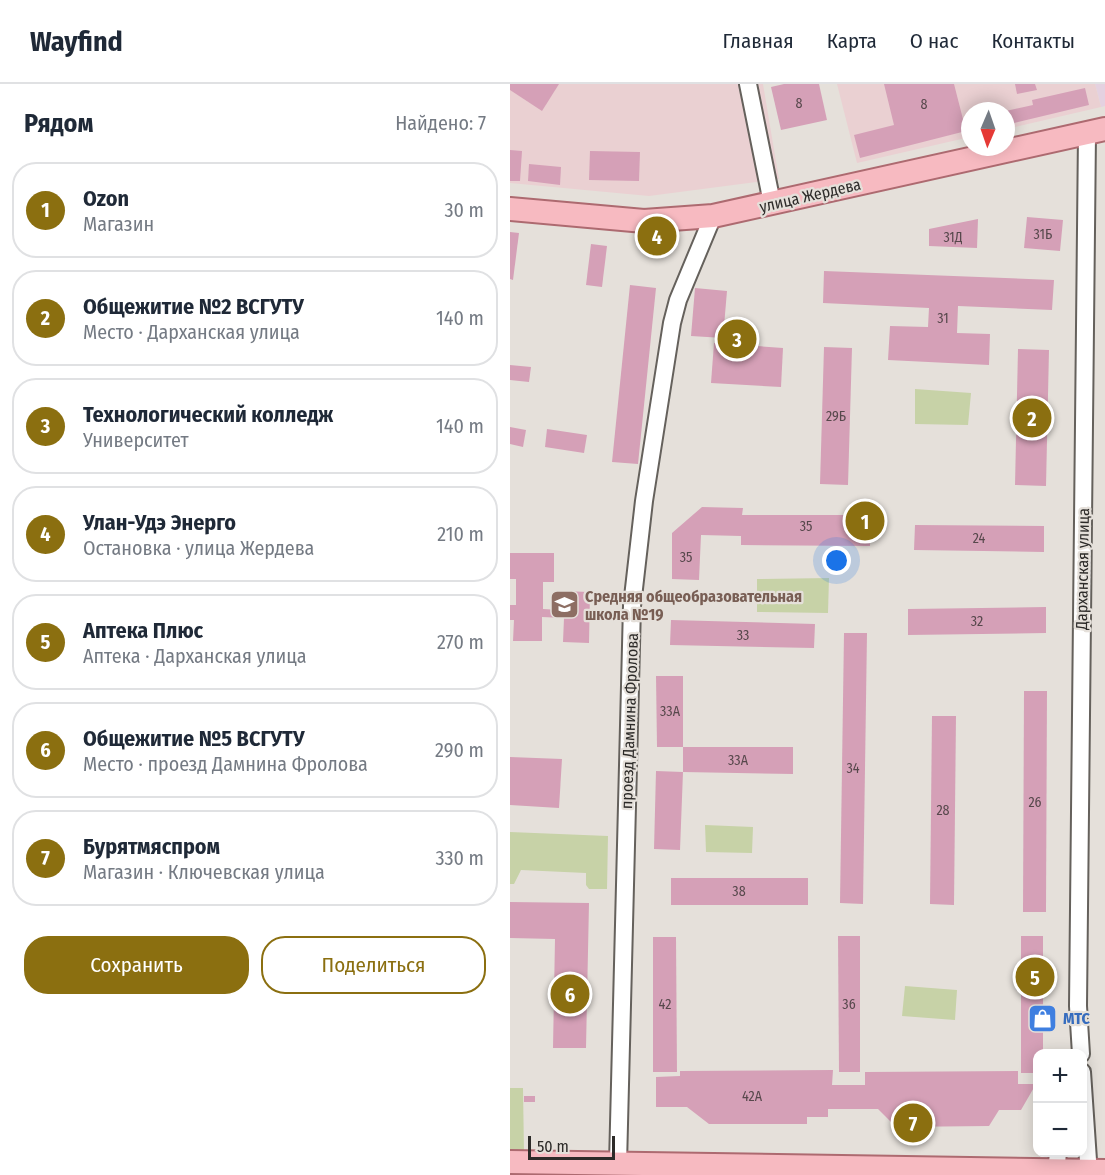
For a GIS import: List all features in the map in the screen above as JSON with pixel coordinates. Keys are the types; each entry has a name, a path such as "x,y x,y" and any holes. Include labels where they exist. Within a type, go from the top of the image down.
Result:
{"main road":[{"name":"улица Жердева","path":"510,209 644,221 714,216 1096,131"},
{"path":"510,1162 1057,1166 1094,1172"}],"street":[{"path":"748,84 772,203"},
{"name":"Дарханская улица","path":"1081,1049 1078,1006 1096,131"},
{"name":"проезд Дамнина Фролова","path":"618,1164 632,606 644,501 672,323 678,300 714,216"},
{"name":"Дарханская улица","path":"1073,1049 1078,1006"},
{"path":"1086,1103 1094,1172"}],"shaded area":[{"path":"510,84 763,84 779,179 649,196 510,183"},
{"path":"837,84 1095,84 1101,107 1015,127 1015,102 961,102 961,139 857,163"},
{"path":"1095,84 1105,84 1105,106 1101,107"}],"green space":[{"path":"915,389 971,393 968,425 915,424"},
{"path":"829,578 828,613 757,612 757,579"},
{"path":"705,825 753,827 752,853 706,852"},
{"path":"510,832 608,836 607,889 589,889 586,885 586,873 521,870 514,884 510,884"},
{"path":"905,986 957,990 955,1020 902,1016"},
{"path":"510,1088 523,1088 524,1153 510,1153"}],"building":[{"path":"510,84 559,84 542,111 510,90"},
{"path":"784,84 819,84 827,120 781,130 771,87"},
{"path":"884,84 954,84 961,111 961,132 860,158 854,135 894,125"},
{"path":"1015,84 1035,84 1037,90 1017,94"},
{"path":"1085,88 1089,105 1015,123 1015,109 1033,105 1032,100"},
{"path":"510,150 522,151 520,181 510,181"},
{"path":"590,151 640,152 639,181 589,180"},
{"path":"529,164 561,167 560,185 528,181"},
{"path":"1027,217 1063,220 1060,251 1024,248"},
{"path":"978,219 977,248 929,246 929,229"},
{"path":"510,232 519,233 513,280 510,279"},
{"path":"591,244 607,246 602,287 586,285"},
{"path":"824,271 1054,280 1052,310 958,306 957,333 990,334 989,365 888,360 890,326 928,327 929,308 823,303"},
{"path":"630,285 656,288 638,464 612,462"},
{"path":"695,288 727,291 723,338 691,336"},
{"path":"714,343 783,348 781,387 711,383"},
{"path":"824,347 852,348 848,485 820,484"},
{"path":"1018,349 1049,350 1046,486 1015,485"},
{"path":"510,365 531,367 529,382 510,380"},
{"path":"510,427 526,430 523,447 510,444"},
{"path":"547,429 587,435 584,453 545,447"},
{"path":"702,507 743,508 742,515 870,515 870,546 741,545 741,536 701,535 699,580 672,579 672,533"},
{"path":"915,525 1044,526 1044,552 914,550"},
{"path":"510,553 554,553 554,582 543,582 543,609 561,610 561,591 590,592 589,643 563,642 564,618 542,617 542,641 513,641 514,620 510,620 510,605 516,605 516,579 510,579"},
{"path":"1046,607 1046,633 908,635 908,609"},
{"path":"671,620 815,624 814,648 670,645"},
{"path":"844,633 867,633 863,904 840,903"},
{"path":"656,676 683,676 683,747 657,747"},
{"path":"1024,691 1047,691 1046,912 1023,912"},
{"path":"932,716 956,716 954,905 930,904"},
{"path":"683,747 793,747 793,774 683,772"},
{"path":"510,757 562,759 559,808 510,805"},
{"path":"656,771 683,772 680,850 654,849"},
{"path":"671,878 808,878 808,905 671,905"},
{"path":"510,902 589,903 586,1048 553,1048 555,939 510,938"},
{"path":"838,936 860,936 860,1072 839,1072"},
{"path":"1021,936 1043,936 1043,1049 1033,1049 1033,1073 1021,1073"},
{"path":"653,937 676,937 677,1072 653,1072"},
{"path":"833,1070 832,1085 865,1085 865,1072 1018,1071 1018,1084 1033,1084 1033,1089 1021,1110 999,1110 989,1126 896,1127 878,1109 828,1109 828,1117 807,1117 807,1124 709,1124 687,1107 656,1107 656,1077 680,1076 680,1071"},
{"path":"524,1096 535,1096 535,1102 524,1102"}],"place":[{"name":"Улан-Удэ Энерго","path":"657,236"},
{"name":"Технологический колледж","path":"737,339"},
{"name":"Общежитие №2 ВСГУТУ","path":"1032,418"},
{"name":"Ozon","path":"865,521"},
{"name":"Средняя общеобразовательная школа №19","path":"564,605"},
{"name":"Аптека Плюс","path":"1035,977"},
{"name":"Общежитие №5 ВСГУТУ","path":"570,994"},
{"name":"МТС","path":"1042,1018"},
{"name":"Бурятмяспром","path":"913,1123"}]}
